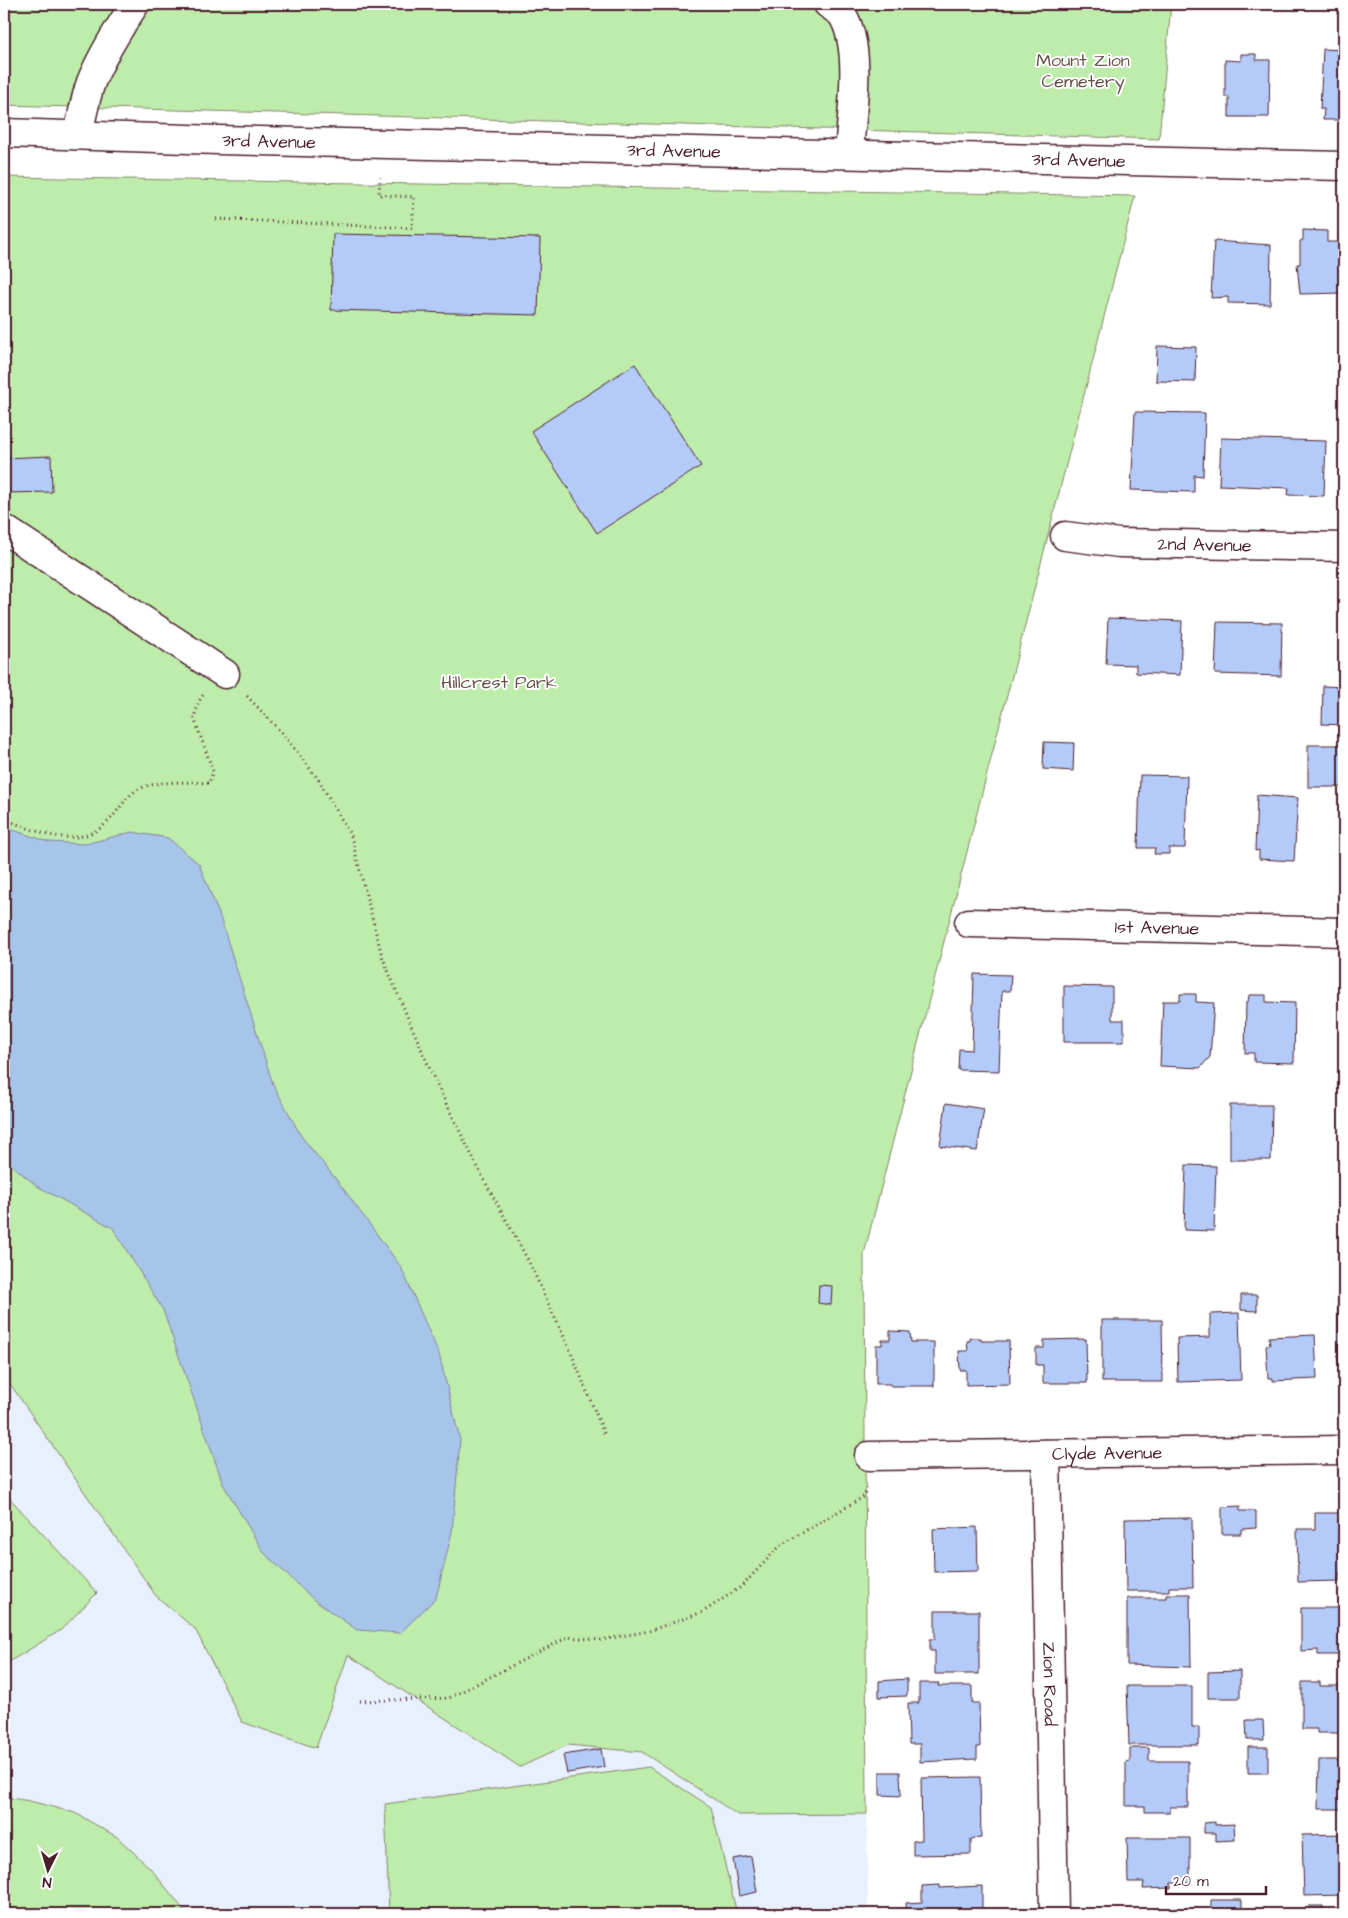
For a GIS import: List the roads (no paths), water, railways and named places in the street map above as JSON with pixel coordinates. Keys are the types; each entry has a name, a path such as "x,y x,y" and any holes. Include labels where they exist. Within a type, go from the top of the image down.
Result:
{"street":[{"path":"78,135 84,104 92,81 119,28 135,4"},
{"path":"828,4 842,15 850,33 854,52 855,71 849,154"},
{"name":"3rd Avenue","path":"4,133 1344,166"},
{"path":"4,529 223,672"},
{"name":"2nd Avenue","path":"1065,536 1119,543 1344,547"},
{"name":"1st Avenue","path":"969,923 1344,932"},
{"name":"Clyde Avenue","path":"869,1456 1344,1450"},
{"name":"Zion Road","path":"1046,1454 1054,1914"}],"water":[{"path":"4,827 49,842 85,844 132,832 168,838 199,864 219,914 273,1084 301,1136 339,1183 401,1267 439,1354 460,1440 452,1532 436,1598 400,1633 357,1630 314,1600 264,1553 223,1484 163,1310 113,1228 37,1186 4,1159"}],"park label":[{"name":"Mount Zion Cemetery","path":"1083,70"},
{"name":"Hillcrest Park","path":"499,682"}]}
